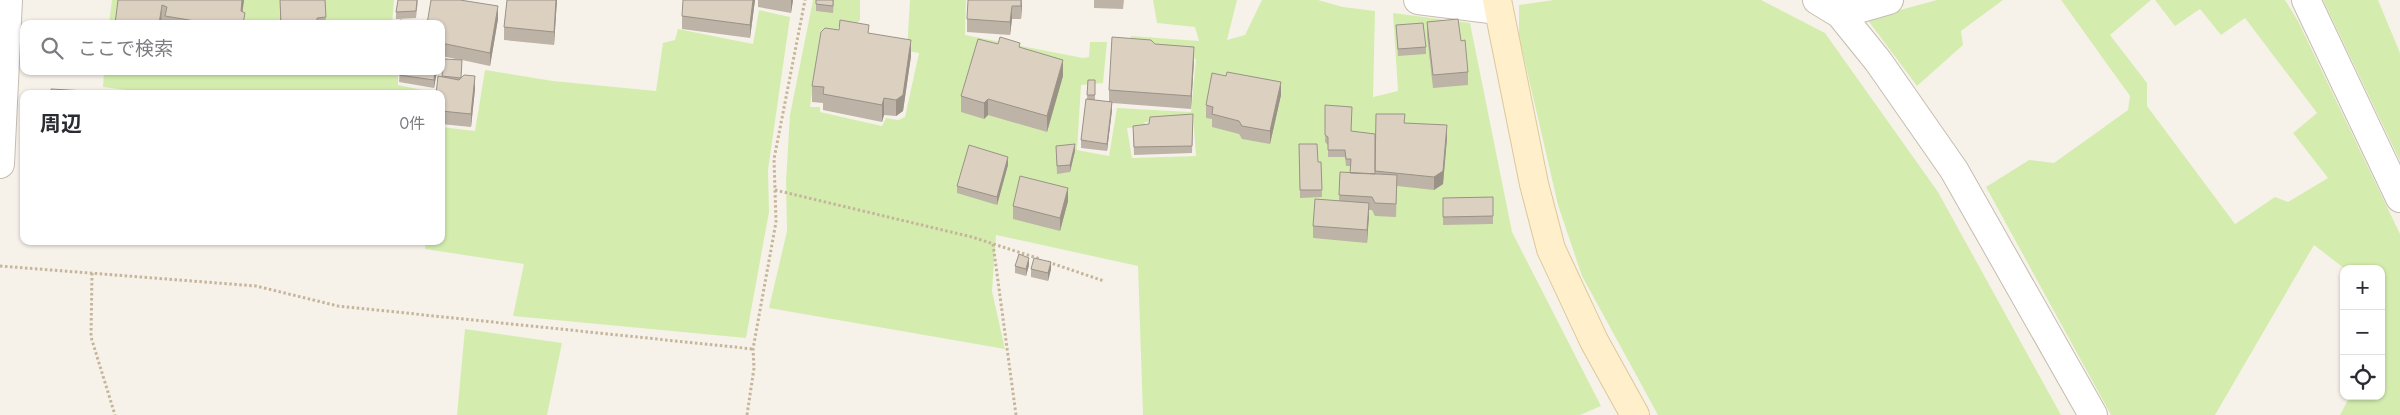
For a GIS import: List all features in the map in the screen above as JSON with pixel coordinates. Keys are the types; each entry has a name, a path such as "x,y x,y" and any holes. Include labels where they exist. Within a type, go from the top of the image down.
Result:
{"street":[{"path":"0,164 8,0"},
{"path":"1418,0 1497,5 1534,184 1551,249 1594,340 1635,415"},
{"path":"1816,0 1840,14 1878,61 1954,170 2093,415"},
{"path":"1840,14 1889,0"},
{"path":"2306,0 2400,198"}],"path":[{"path":"747,415 754,368 753,349 776,222 774,159 805,0"},
{"path":"775,190 993,244 1104,281"},
{"path":"993,244 1016,415"},
{"path":"0,266 256,286 338,306 753,349"},
{"path":"92,273 91,337 115,415"}],"green space":[{"path":"112,0 394,0 392,20 110,20"},
{"path":"813,0 860,0 860,20 854,27 838,27 836,43 819,41 810,107 820,107 820,112 882,126 886,118 898,120 905,117 919,53 907,51 910,0 966,0 965,35 1083,58 1089,57 1090,42 1107,42 1103,83 1081,85 1077,150 1109,156 1117,108 1191,112 1196,59 1130,47 1131,36 1199,41 1195,27 1157,23 1153,0 1237,0 1227,40 1245,35 1262,0 1318,0 1343,7 1375,11 1373,97 1398,91 1393,13 1470,23 1512,232 1601,406 1580,415 1143,415 1138,266 996,235 992,291 1005,349 769,308 787,231 786,181 790,115","holes":["1193,115 1196,156 1132,158 1127,128 1144,127 1145,122 1190,119"]},
{"path":"1554,0 1761,0 1825,33 1938,192 2061,415 1658,415 1582,276 1558,205 1519,36 1519,5"},
{"path":"1937,0 2003,0 1961,31 1963,45 1917,86 1867,19"},
{"path":"2061,0 2151,0 2110,35 2147,83 2147,106 2235,224 2275,197 2288,202 2328,178 2293,133 2317,113 2245,18 2221,35 2200,9 2175,26 2155,0 2285,0 2298,21 2400,234 2400,415 2340,415 2348,400 2385,400 2385,265 2340,265 2314,245 2215,415 2111,415 1986,187 2029,160 2054,163 2128,110 2130,96"},
{"path":"2323,0 2378,0 2400,53 2400,161"},
{"path":"759,10 790,17 768,170 769,212 746,338 513,316 524,264 425,249 426,245 445,245 445,127 475,131 485,70 553,81 656,91 663,43 675,40 678,29 753,44"},
{"path":"104,75 398,75 398,85 422,90 127,90 103,87"},
{"path":"465,329 562,343 547,415 457,415"}],"building":[{"path":"118,0 242,0 241,11 245,13 244,20 189,20 165,16 167,7 162,5 160,20 116,20"},
{"path":"280,0 325,0 326,17 317,18 317,20 281,20"},
{"path":"398,0 417,0 416,11 396,12"},
{"path":"431,0 460,0 498,6 490,53 445,44 445,20 428,20"},
{"path":"507,0 556,0 554,32 504,27"},
{"path":"683,0 753,0 750,25 682,16"},
{"path":"816,0 833,0 833,6 816,4"},
{"path":"968,0 1021,0 1021,6 1012,6 1010,22 967,19"},
{"path":"1458,19 1461,41 1465,40 1468,72 1433,75 1427,22"},
{"path":"840,20 869,25 868,33 911,40 903,95 896,100 884,98 882,105 823,94 824,87 812,86 821,32 825,28 839,30"},
{"path":"1423,23 1426,47 1398,49 1396,25"},
{"path":"1000,37 1020,43 1019,47 1063,60 1047,116 988,99 984,103 961,96 978,39 998,44"},
{"path":"1112,37 1151,40 1155,44 1194,47 1191,96 1109,90"},
{"path":"445,59 462,60 461,78 442,76 445,75"},
{"path":"1227,72 1281,82 1270,131 1242,126 1239,121 1212,114 1213,107 1206,105 1212,73 1226,76"},
{"path":"399,75 435,75 434,80"},
{"path":"464,75 475,76 471,114 445,111 445,90 436,90 438,76 459,80"},
{"path":"1088,80 1095,80 1095,95 1087,95"},
{"path":"1086,99 1112,102 1107,144 1081,140"},
{"path":"1325,105 1352,107 1351,131 1375,134 1375,174 1350,173 1351,159 1346,159 1345,150 1328,150 1328,137 1325,135"},
{"path":"1193,114 1192,146 1134,147 1133,126 1149,124 1150,117"},
{"path":"1376,114 1405,114 1404,123 1447,125 1443,171 1434,177 1375,171"},
{"path":"1075,144 1070,165 1057,166 1056,146"},
{"path":"1299,144 1317,144 1318,162 1321,162 1322,190 1300,190"},
{"path":"969,145 1008,157 997,197 957,186"},
{"path":"1340,172 1397,175 1396,204 1375,203 1372,197 1339,195"},
{"path":"1020,176 1068,188 1060,218 1013,206"},
{"path":"1493,197 1493,216 1443,217 1443,198"},
{"path":"1315,199 1369,203 1367,230 1313,226"},
{"path":"1019,254 1029,258 1026,269 1015,266"},
{"path":"1034,258 1051,262 1048,273 1031,269"}]}
